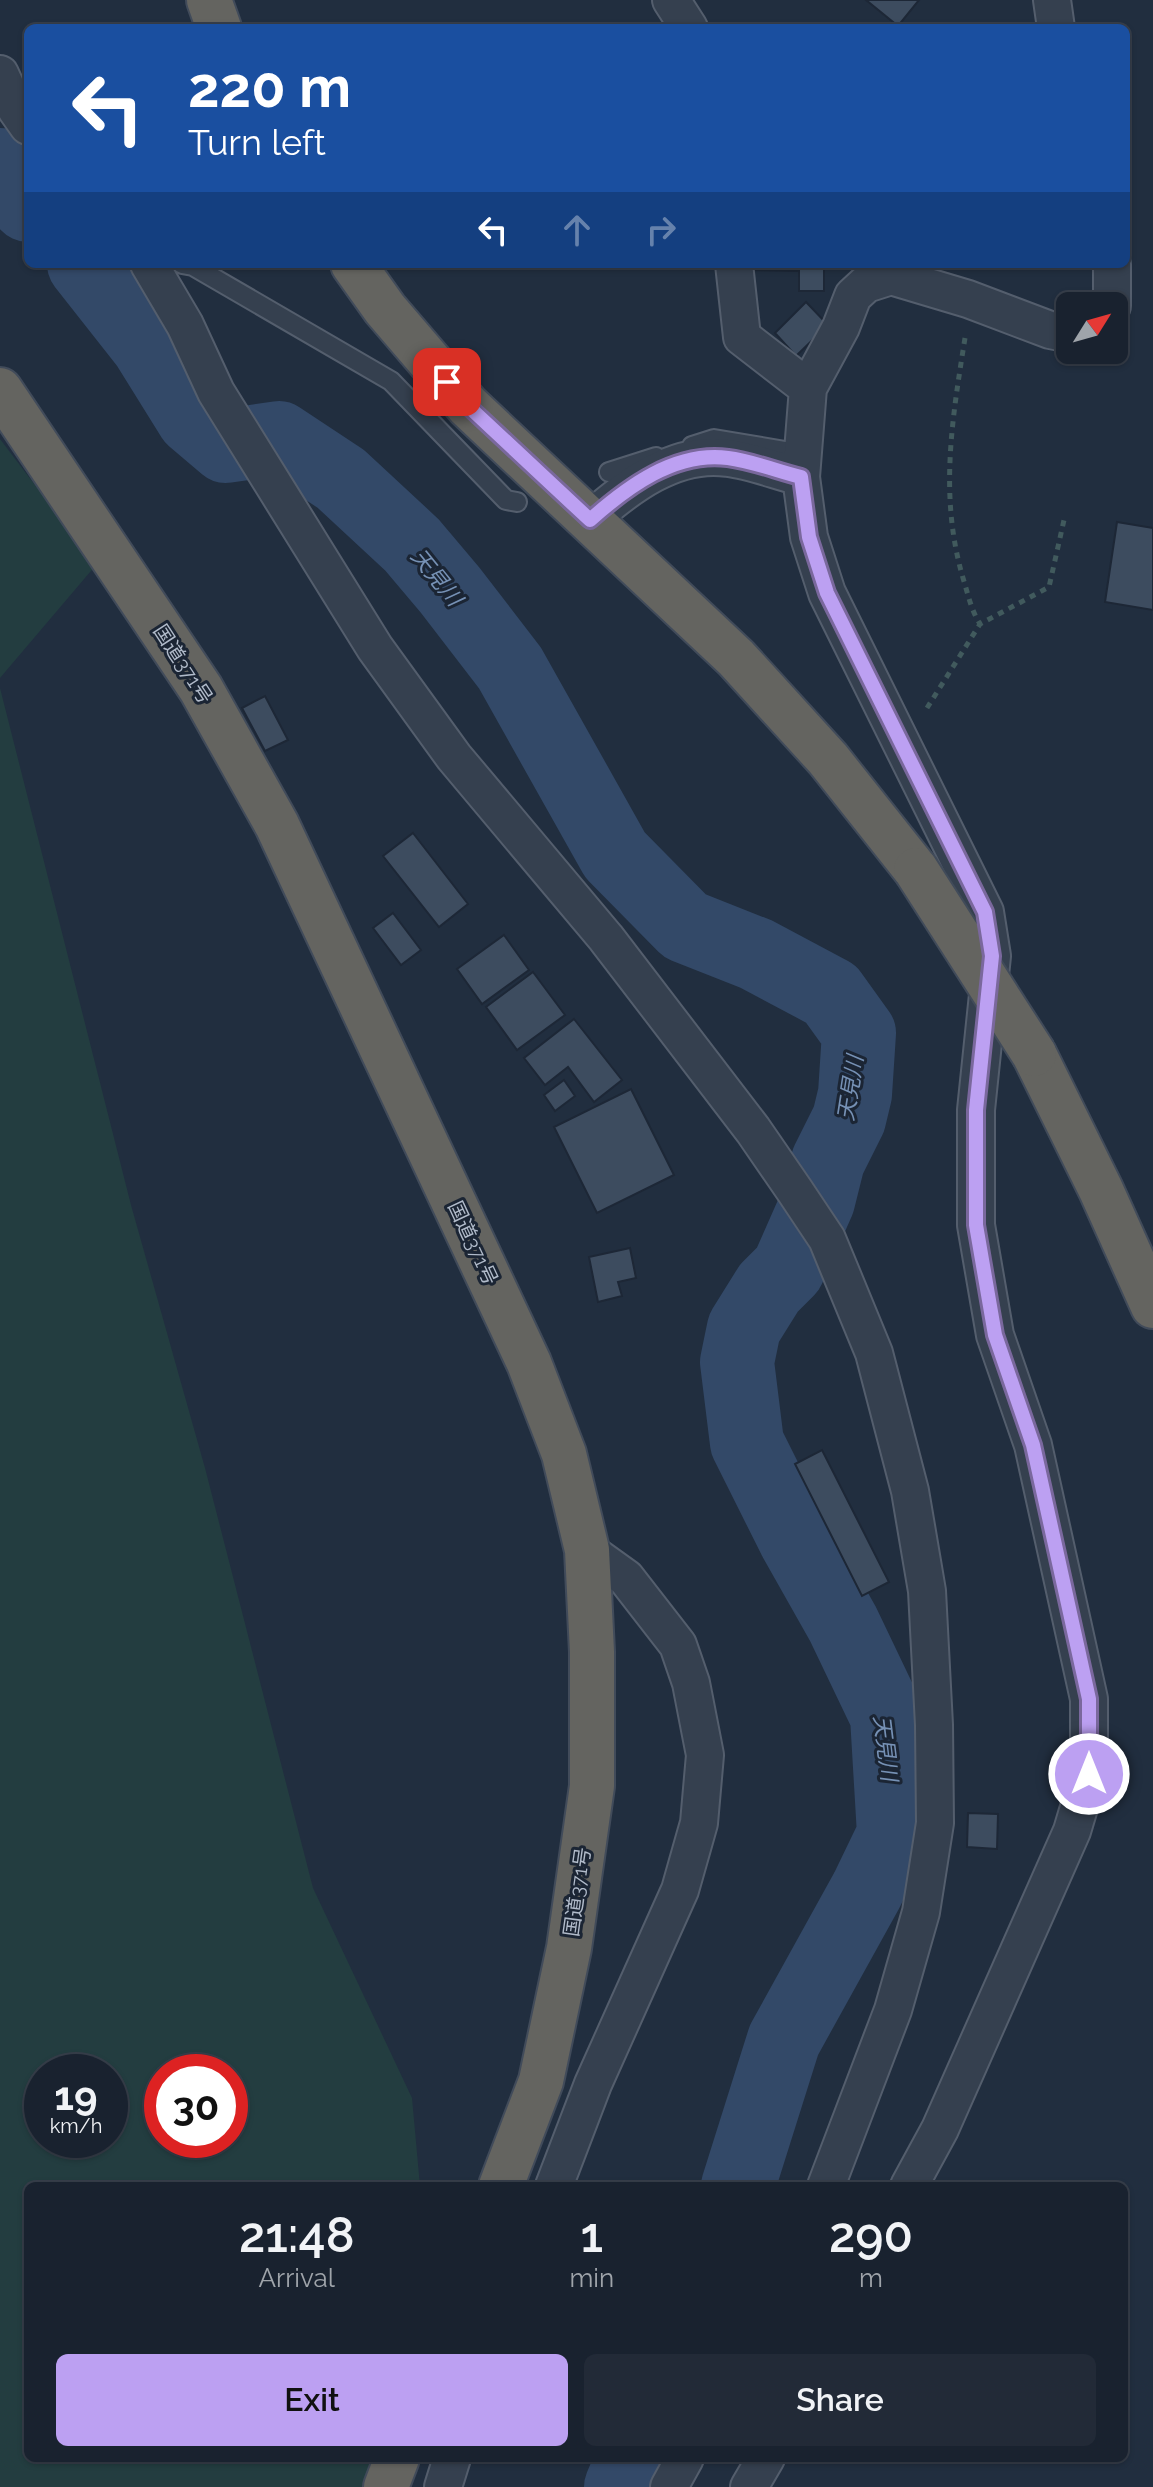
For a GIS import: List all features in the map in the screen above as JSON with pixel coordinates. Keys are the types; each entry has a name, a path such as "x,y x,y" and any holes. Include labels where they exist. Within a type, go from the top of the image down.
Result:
{"highway":[{"path":"209,0 218,24"},
{"path":"356,268 385,309 468,406 736,658 828,759 916,870 1034,1054 1101,1190 1153,1306"},
{"name":"国道371号","path":"0,390 201,689 277,825 529,1363 564,1454 587,1550 592,1652 592,1786 569,1948 541,2081 503,2182"},
{"path":"386,2487 395,2462"}],"street":[{"path":"671,0 686,24"},
{"path":"1052,0 1055,24"},
{"path":"0,74 24,120"},
{"path":"151,268 185,325 216,392 375,648 454,757 606,938 753,1130 827,1239 874,1353 910,1491 927,1591 935,1823 921,1912 893,2010 828,2182"},
{"path":"734,268 742,337 808,388"},
{"path":"1112,268 1112,292"},
{"path":"911,2182 940,2129 1072,1831 1089,1774 1089,1699 1033,1445 995,1335 976,1225 976,1110 992,956 985,912 827,593 809,537 802,466 808,388 841,327 853,296 866,284 891,276 1056,330"},
{"path":"590,520 625,489 681,461 727,457 802,466"},
{"path":"556,2182 593,2084 680,1890 699,1823 705,1755 691,1683 678,1645 626,1578 587,1550"},
{"path":"443,2487 451,2462"},
{"path":"669,2487 683,2462"},
{"path":"749,2487 764,2462"}],"lane":[{"path":"196,268 391,381 506,500 517,502"},
{"path":"609,472 714,439 802,466"}],"path":[{"path":"968,299 949,460 949,513 959,563 974,615 980,624"},
{"path":"920,719 980,624 1049,587 1064,520"}],"green space":[{"path":"0,439 96,565 0,678"},
{"path":"0,688 131,1205 205,1468 313,1888 412,2098 420,2182 24,2182 24,2462 373,2462 365,2487 0,2487"}],"building":[{"path":"866,0 919,0 900,24"},
{"path":"824,268 824,291 799,291 799,271 753,270"},
{"path":"806,302 828,325 796,356 775,333"},
{"path":"1117,522 1153,528 1153,610 1105,602"},
{"path":"265,696 288,740 265,751 242,708"},
{"path":"413,833 468,904 439,927 383,856"},
{"path":"393,913 421,950 401,965 373,928"},
{"path":"504,935 529,970 482,1004 457,969"},
{"path":"533,972 565,1015 517,1050 486,1007"},
{"path":"574,1019 622,1080 594,1102 568,1067 545,1085 524,1058"},
{"path":"564,1080 575,1096 555,1111 544,1095"},
{"path":"631,1089 674,1175 597,1213 554,1127"},
{"path":"630,1248 636,1278 618,1282 622,1296 598,1302 589,1257"},
{"path":"822,1450 889,1582 862,1596 795,1464"},
{"path":"968,1813 998,1814 997,1849 967,1847"}],"waterway":[{"name":"天見川","path":"0,165 24,201"},
{"name":"天見川","path":"87,268 147,344 193,418 226,446 279,438 341,479 412,545 510,668 615,855 685,926 756,954 831,994 859,1033 855,1094 849,1119 828,1161 818,1201 788,1269 769,1288 744,1328 737,1362 747,1443 795,1539 843,1624 887,1716 894,1834 867,1890 784,2040 739,2182"},
{"name":"天見川","path":"621,2487 631,2462"}],"route":[{"path":"447,382 468,406 590,520 625,489 681,461 727,457 801,477 809,537 827,593 960,856 985,912 992,956 976,1110 976,1225 995,1335 1033,1445 1089,1699 1089,1774"}]}
